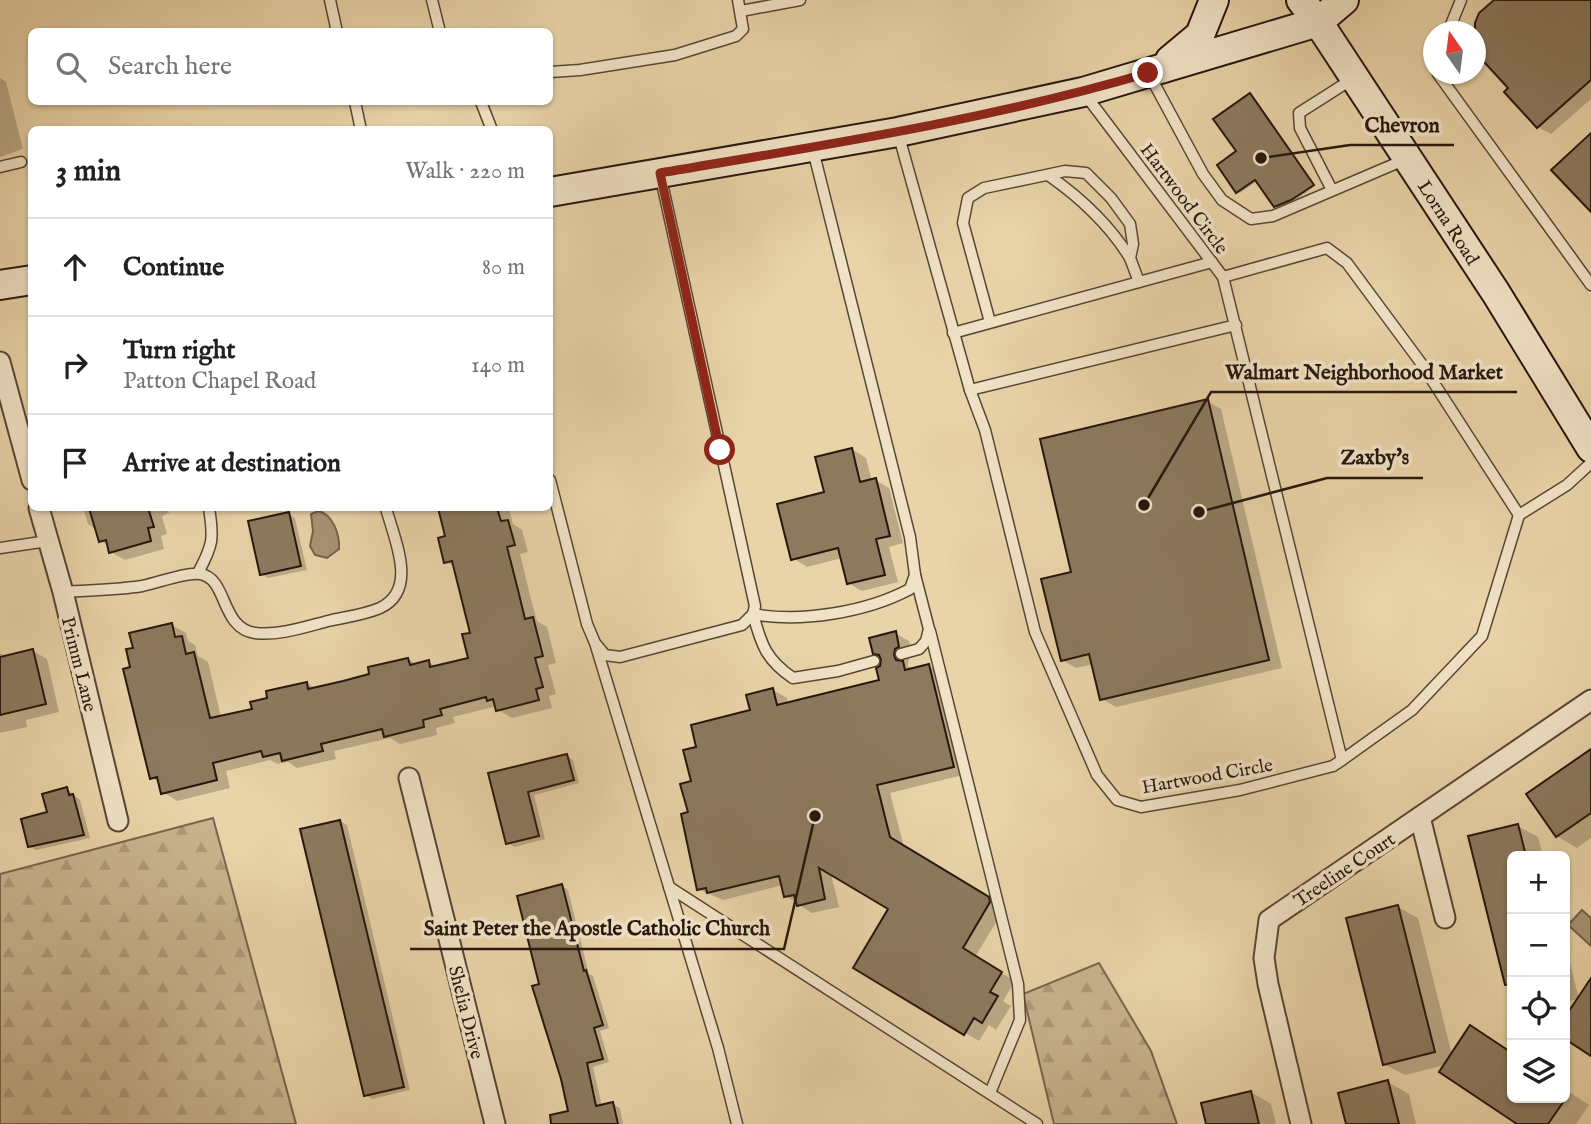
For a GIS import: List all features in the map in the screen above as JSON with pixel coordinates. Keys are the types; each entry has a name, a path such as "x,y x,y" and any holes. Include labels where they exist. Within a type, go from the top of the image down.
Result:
{"main road":[{"path":"1154,71 1200,36 1214,0"},
{"name":"Lorna Road","path":"1301,0 1496,293 1591,448"},
{"path":"553,191 898,132 1083,92 1318,22 1343,0"},
{"path":"0,285 28,281"}],"street":[{"path":"0,362 28,465"},
{"name":"Primm Lane","path":"40,511 63,593 118,821"},
{"name":"Treeline Court","path":"1301,1124 1264,958 1269,920 1591,700"},
{"name":"Shelia Drive","path":"409,778 495,1124"},
{"path":"1420,817 1445,918"}],"lane":[{"path":"330,0 336,28"},
{"path":"432,0 439,28"},
{"path":"553,72 580,71 675,55 736,36 743,29 738,0"},
{"path":"741,11 800,0"},
{"path":"1452,21 1461,0"},
{"path":"1154,71 1203,174 1222,200 1251,219 1273,216 1408,159"},
{"path":"1332,190 1300,128 1299,113 1355,78"},
{"path":"1445,84 1589,278"},
{"name":"Hartwood Circle","path":"898,132 970,390 985,430 1035,632 1097,775 1117,800 1141,807 1240,790 1333,766 1412,710 1482,636 1519,515 1420,363 1347,263 1327,248 1223,277 1083,92"},
{"path":"356,105 360,126"},
{"path":"482,105 490,126"},
{"path":"813,147 910,537 915,575 1018,984 1020,1020 990,1093"},
{"path":"0,167 21,162"},
{"path":"990,322 963,223 968,198 984,188 1065,171 1086,173 1111,198 1130,224 1133,244 1130,258"},
{"path":"660,173 762,646 776,667 793,678 838,671 874,661"},
{"path":"1048,175 1072,192 1114,232 1130,258 1139,282"},
{"path":"954,332 1212,262"},
{"path":"1223,277 1342,760"},
{"path":"970,390 1236,325"},
{"path":"1519,515 1567,485 1591,463"},
{"path":"553,492 587,624 718,1048 737,1124"},
{"path":"198,573 211,548 210,511"},
{"path":"63,593 139,587 198,573 211,578 228,612 238,625 253,633 298,629 377,610 393,601 400,588 402,570 387,511"},
{"path":"0,548 48,541"},
{"path":"595,643 605,655 620,657 742,625 753,614 796,617 852,610 890,599 910,589 915,575"},
{"path":"901,654 919,649 926,641 929,629"},
{"path":"669,887 1037,1124"}],"green space":[{"path":"213,818 296,1124 0,1124 0,874"},
{"path":"1099,963 1151,1051 1177,1124 1054,1124 1023,994"}],"shaded area":[{"path":"318,511 328,516 335,526 338,538 339,549 327,558 315,555 310,546 313,531 311,514"},
{"path":"1582,910 1591,918 1591,946 1570,927 1570,923"}],"building":[{"path":"1494,0 1591,0 1591,80 1537,128 1504,92 1508,88 1486,64 1486,21 1476,21 1479,13"},
{"path":"1250,93 1314,185 1274,207 1255,180 1236,193 1217,165 1236,151 1213,119"},
{"path":"1591,133 1591,212 1551,170"},
{"path":"1208,399 1269,660 1100,700 1089,654 1061,661 1041,579 1071,572 1040,439"},
{"path":"852,448 860,482 876,478 890,536 876,539 885,575 847,584 838,548 791,560 777,504 824,492 815,457"},
{"path":"90,511 149,511 154,527 148,528 151,541 109,553 106,540 99,542"},
{"path":"439,511 498,511 501,521 508,520 515,545 507,547 525,619 533,617 543,656 535,658 543,687 536,689 539,700 496,711 493,699 487,701 486,697 440,709 442,715 423,720 424,727 384,737 382,729 321,744 323,751 282,761 280,753 263,757 261,751 213,763 217,780 161,794 157,777 150,779 123,669 130,667 126,649 133,648 129,633 172,623 175,637 182,636 186,654 194,652 210,718 252,709 250,702 267,698 266,691 307,682 308,689 343,681 369,674 368,667 408,658 410,665 429,660 430,667 468,658 462,634 470,633 452,561 444,563 438,538 445,536"},
{"path":"289,512 301,566 260,575 248,521"},
{"path":"896,631 899,647 895,649 894,655 896,660 903,661 905,670 929,664 954,767 877,785 890,837 989,897 990,902 963,948 1002,972 990,992 998,996 982,1023 974,1018 964,1035 853,968 888,909 819,868 825,899 797,906 794,895 784,897 779,876 707,893 706,888 697,890 681,814 688,812 680,784 691,781 683,750 696,747 691,725 750,710 746,695 773,688 777,705 879,680 876,668 880,666 881,660 879,655 873,654 869,638"},
{"path":"33,649 46,704 0,715 0,657"},
{"path":"1591,749 1591,813 1556,837 1526,794"},
{"path":"567,754 574,780 528,792 539,836 506,844 488,773"},
{"path":"67,787 69,795 73,794 84,835 28,847 21,819 47,812 42,794"},
{"path":"340,820 404,1087 364,1096 300,829"},
{"path":"1518,824 1525,851 1507,851 1507,985 1505,985 1468,836"},
{"path":"562,884 584,971 586,970 603,1025 594,1028 603,1059 587,1063 596,1106 613,1102 618,1124 551,1124 550,1115 568,1111 561,1079 532,986 539,984 517,896"},
{"path":"1398,905 1435,1052 1383,1065 1346,918"},
{"path":"1591,978 1591,1056 1570,1042 1570,1010"},
{"path":"1470,1025 1507,1050 1507,1103 1563,1103 1548,1124 1517,1124 1439,1072"},
{"path":"1388,1080 1399,1124 1346,1124 1338,1093"},
{"path":"1251,1091 1259,1124 1206,1124 1201,1103"}],"place":[{"name":"Chevron","path":"1261,158"},
{"name":"Walmart Neighborhood Market","path":"1144,505"},
{"name":"Zaxby's","path":"1199,512"},
{"name":"Saint Peter the Apostle Catholic Church","path":"815,816"}],"route":[{"path":"720,450 660,173 898,132 1083,92 1148,73"}]}
